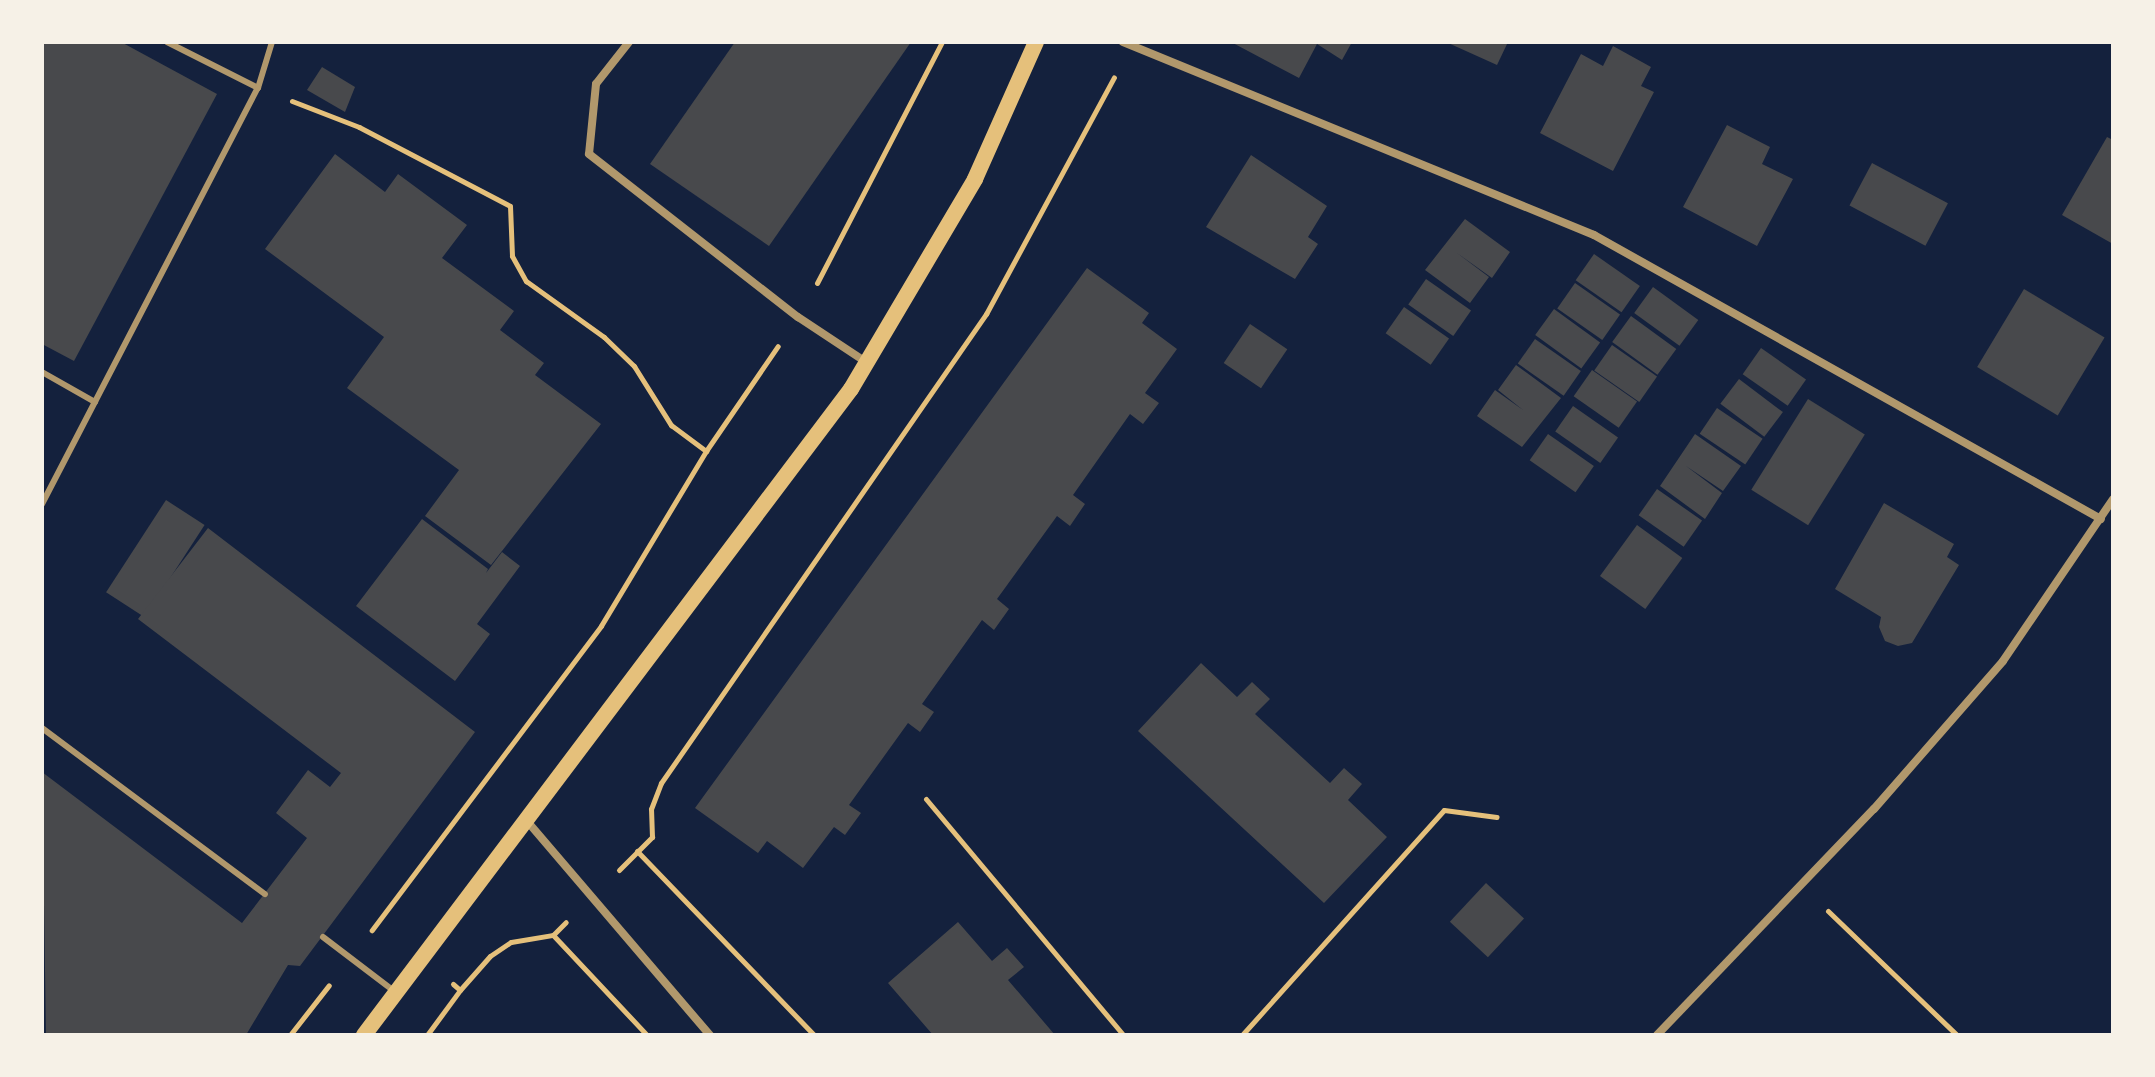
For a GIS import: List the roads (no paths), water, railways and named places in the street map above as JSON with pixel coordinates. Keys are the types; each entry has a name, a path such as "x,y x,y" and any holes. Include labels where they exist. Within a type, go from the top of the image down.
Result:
{"main road":[{"path":"364,1035 804,456 867,362 975,179 1036,42"}],"street":[{"path":"629,42 596,84 589,154 798,317 867,362"},
{"path":"1127,44 1594,235 2101,519"},
{"path":"1657,1035 1801,885 2003,661 2113,499"},
{"path":"527,821 710,1035"}],"lane":[{"path":"167,42 258,88"},
{"path":"42,504 258,88 272,42"},
{"path":"42,372 95,402"},
{"path":"42,728 265,894"},
{"path":"323,937 397,993"}]}
